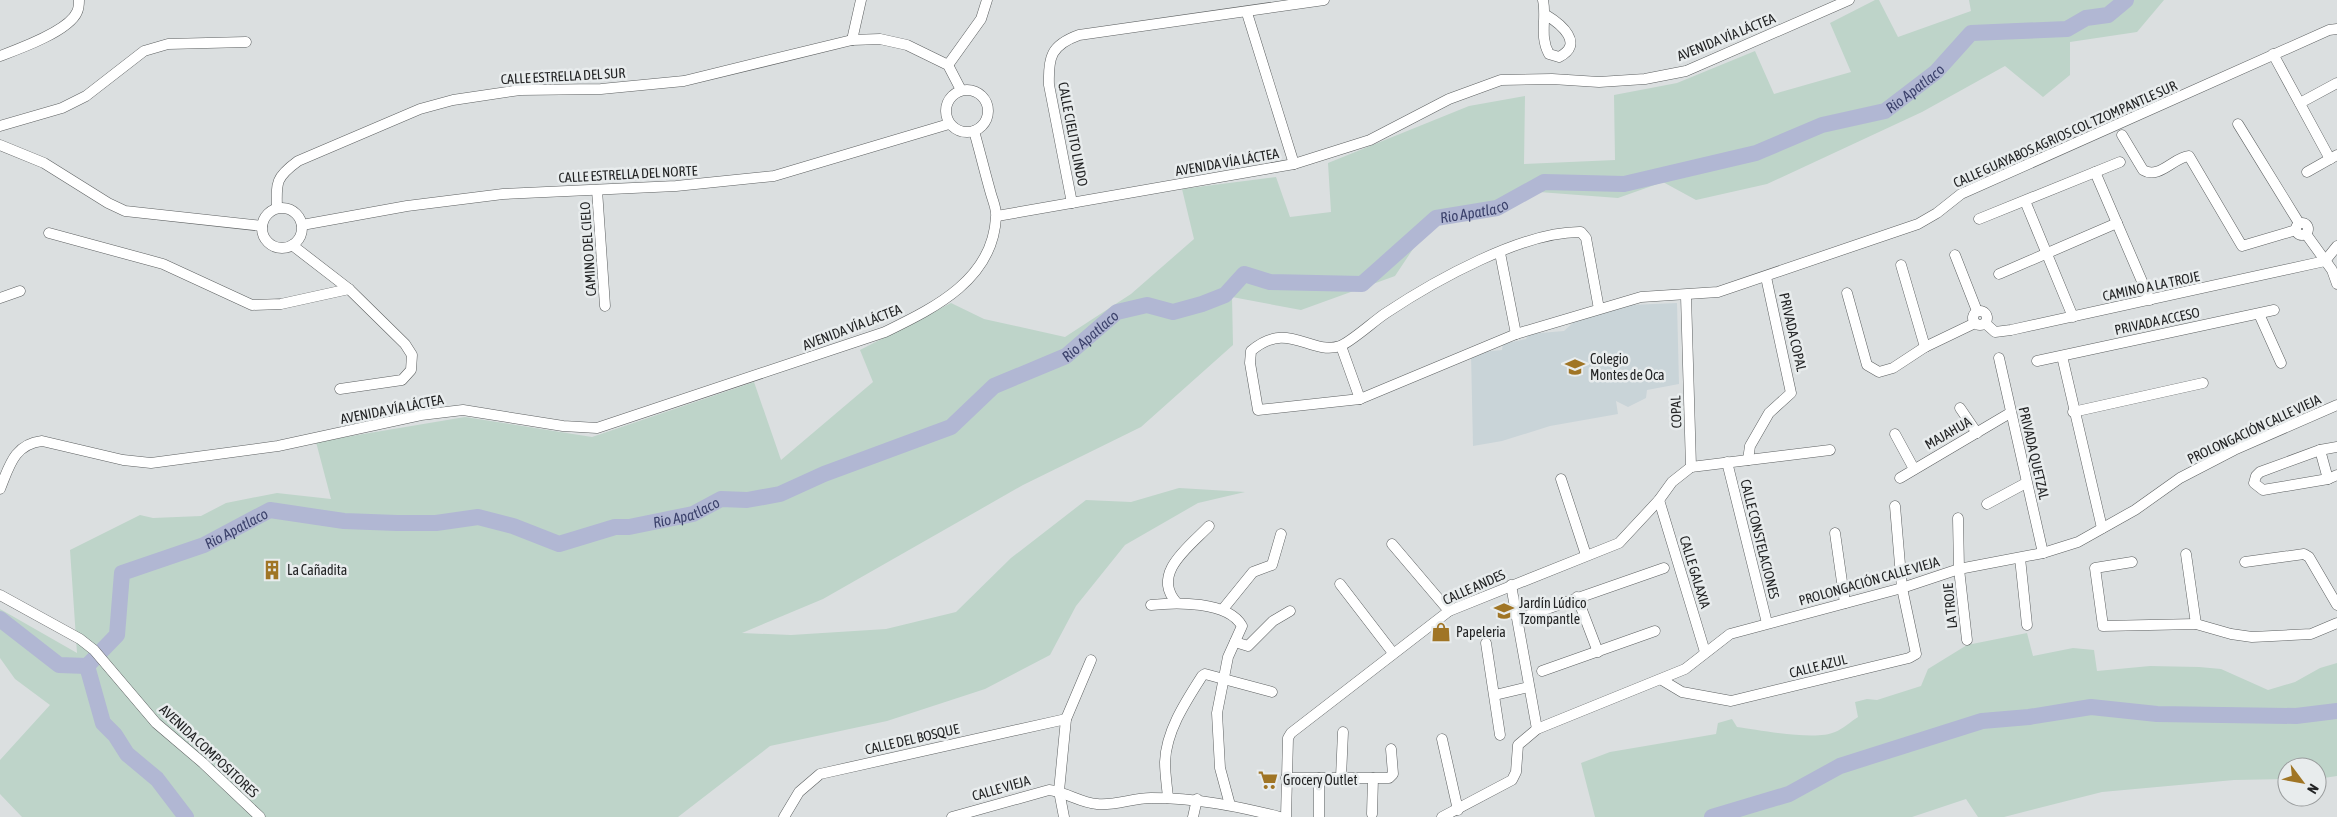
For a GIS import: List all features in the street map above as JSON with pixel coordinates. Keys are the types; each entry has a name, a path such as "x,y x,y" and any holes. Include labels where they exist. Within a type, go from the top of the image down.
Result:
{"street":[{"path":"0,56 28,45 63,26 77,13 79,0"},
{"path":"852,40 861,0"},
{"path":"962,90 948,65 981,19 986,0"},
{"name":"CALLE CIELITO LINDO","path":"1072,203 1049,85 1048,65 1054,50 1062,41 1079,35 1247,13 1324,0"},
{"path":"1543,0 1546,15"},
{"name":"AVENIDA VÍA LÁCTEA","path":"0,490 16,453 29,443 42,441 123,460 151,463 278,446 421,415 463,410 584,428 608,426 885,332 924,313 954,294 976,271 986,254 996,216 1294,164 1370,140 1450,99 1501,80 1552,79 1599,82 1645,79 1686,70 1849,0"},
{"path":"1247,13 1294,164"},
{"name":"CALLE GUAYABOS AGRIOS COL TZOMPANTLE SUR","path":"1340,346 1324,346 1284,337 1261,342 1251,351 1250,363 1258,410 1360,399 1516,334 1641,297 1686,296 1718,292 1918,224 1937,213 1960,194 2273,54 2329,30 2337,29"},
{"name":"CALLE ESTRELLA DEL SUR","path":"277,208 276,183 284,171 298,162 420,109 453,100 520,90 601,89 684,81 852,40 880,39 907,45 948,65"},
{"path":"0,126 62,108 86,96 144,51 168,44 246,42"},
{"path":"2273,54 2300,103 2334,157 2307,172"},
{"path":"2300,103 2336,83"},
{"path":"962,90 976,92 986,101 988,116 981,128 974,132 960,132 949,124 946,118 947,104 950,98 962,90"},
{"name":"CALLE ESTRELLA DEL NORTE","path":"302,225 407,206 503,194 676,186 774,176 949,124"},
{"path":"2238,124 2300,229 2325,261 2334,266 2337,284"},
{"path":"974,132 996,216"},
{"path":"2122,134 2143,170 2148,173 2154,173 2184,156 2189,156 2242,246 2300,229"},
{"path":"0,145 44,163 108,203 126,211 262,226"},
{"path":"1979,219 2120,162"},
{"path":"2095,172 2150,300"},
{"name":"CAMINO DEL CIELO","path":"597,190 605,306"},
{"path":"2025,201 2073,317"},
{"path":"277,208 284,208 296,213 302,225 300,237 292,245 280,248 268,243 262,232 266,215 277,208"},
{"path":"1999,274 2117,223"},
{"path":"1360,399 1340,346 1417,292 1456,271 1500,253 1543,238 1568,232 1580,232 1586,238 1599,309"},
{"path":"49,234 163,264 252,305 281,304 349,289"},
{"path":"292,245 349,289 404,344 412,355 411,370 402,380 340,389"},
{"path":"2325,261 2337,246"},
{"path":"1500,253 1516,334"},
{"path":"1847,293 1867,365 1872,370 1886,371 1925,348 1980,323 1974,314 1977,311 1955,255"},
{"name":"CAMINO A LA TROJE","path":"1980,323 1995,332 2073,317 2325,261"},
{"path":"1901,266 1925,348"},
{"name":"PRIVADA COPAL","path":"1748,460 1750,446 1769,413 1791,394 1766,277"},
{"path":"0,298 20,291"},
{"name":"COPAL","path":"1686,296 1691,466"},
{"name":"PRIVADA ACCESO","path":"2037,361 2274,310"},
{"path":"2259,314 2281,363"},
{"path":"2062,356 2073,412 2102,528"},
{"name":"PRIVADA QUETZAL","path":"1999,358 2043,553"},
{"path":"2073,412 2203,383"},
{"name":"PROLONGACIÓN CALLE VIEJA","path":"1442,817 1512,780 1516,772 1518,745 1537,729 1662,680 1685,668 1730,634 1902,588 1960,569 2043,553 2078,542 2134,510 2180,478 2234,450 2337,405"},
{"path":"1960,408 1976,433"},
{"name":"MAJAHUA","path":"1900,478 2010,413"},
{"path":"1895,434 1914,469"},
{"path":"2320,450 2332,477 2263,490 2254,483 2256,476 2260,472 2320,450 2337,447"},
{"path":"1691,466 1830,450"},
{"name":"CALLE CONSTELACIONES","path":"1728,462 1767,623"},
{"name":"CALLE ANDES","path":"1286,817 1286,778 1290,733 1449,611 1586,555 1616,545 1623,540 1659,500 1672,482 1691,466"},
{"path":"1561,479 1586,555"},
{"path":"1987,504 2026,484"},
{"name":"CALLE GALAXIA","path":"1659,500 1705,652"},
{"path":"1896,506 1902,588"},
{"name":"LA TROJE","path":"1958,518 1960,569 1967,640"},
{"path":"1176,602 1170,595 1167,581 1172,565 1209,526"},
{"path":"1835,533 1844,603"},
{"path":"1222,609 1253,572 1272,565 1281,534"},
{"path":"1392,544 1449,611"},
{"path":"2186,554 2196,624"},
{"path":"2245,562 2304,554 2309,557 2337,605"},
{"path":"2020,558 2027,625"},
{"path":"2132,562 2095,568 2103,626 2196,624 2252,638 2311,634 2337,623"},
{"path":"1518,619 1664,568"},
{"path":"1340,584 1393,653"},
{"path":"1511,585 1537,729"},
{"name":"CALLE AZUL","path":"1662,680 1682,692 1731,700 1909,658 1916,654 1917,647 1902,588"},
{"name":"AVENIDA COMPOSITORES","path":"0,595 80,640 94,650 122,680 156,723 196,756 260,817"},
{"path":"1577,598 1598,652"},
{"path":"1151,605 1176,602 1222,609 1239,620 1242,626 1228,657 1217,713 1220,768 1230,805"},
{"path":"1235,642 1248,646 1273,621 1290,611"},
{"path":"1542,671 1654,632"},
{"path":"1486,643 1496,695 1500,735"},
{"path":"1064,817 1058,791 1066,719 1090,660"},
{"path":"1168,798 1165,762 1168,744 1183,706 1203,674 1272,692"},
{"path":"1496,695 1529,687"},
{"name":"CALLE DEL BOSQUE","path":"784,817 799,792 820,774 1066,719"},
{"path":"1341,777 1343,732"},
{"path":"1442,739 1458,810"},
{"path":"1286,778 1392,777 1392,749"},
{"path":"1319,778 1319,817"},
{"path":"1372,814 1374,778"},
{"name":"CALLE VIEJA","path":"952,817 1040,791 1058,791"},
{"path":"1058,791 1096,804 1112,804 1136,798 1197,799 1280,817"},
{"path":"1193,817 1197,799"}],"shaded area":[{"name":"Colegio Montes de Oca","path":"1677,303 1679,384 1647,390 1646,398 1628,407 1616,401 1618,414 1550,426 1502,441 1473,446 1471,353 1502,350 1503,344 1526,339 1529,334 1564,331 1577,319 1631,305"}],"green space":[{"path":"1875,0 1879,0 1898,37 1971,11 1969,0 2164,0 2137,32 2070,42 2070,75 2043,97 2005,66 1922,112 1767,184 1696,200 1663,182 1618,198 1539,192 1486,217 1429,225 1395,276 1301,310 1232,297 1233,345 1141,427 1023,485 823,599 742,633 791,635 886,629 956,612 1011,558 1086,500 1131,502 1179,488 1245,492 1198,503 1125,545 1076,606 1050,655 985,689 887,721 770,746 678,817 22,817 0,794 0,760 50,705 15,679 0,658 0,609 77,653 70,550 140,515 153,518 201,516 226,503 277,493 331,499 316,442 465,417 592,437 754,382 781,460 873,382 860,350 951,303 984,319 1065,337 1131,294 1194,239 1182,189 1276,177 1290,217 1331,212 1328,163 1469,106 1525,96 1524,164 1615,160 1614,95 1677,83 1755,51 1774,94 1851,72 1830,23"},
{"path":"2027,633 2033,656 2073,648 2094,650 2097,671 2150,666 2221,669 2268,690 2295,682 2320,668 2337,663 2337,776 2327,778 2327,757 2277,757 2277,779 2234,780 2102,792 2004,817 1978,817 1966,799 1912,817 1595,817 1581,763 1610,752 1716,734 1718,723 1732,719 1737,727 1773,732 1815,735 1835,732 1858,717 1855,702 1867,699 1877,700 1921,686 1928,669 1967,645"}],"waterway":[{"name":"Rio Apatlaco","path":"0,619 59,665 87,666 117,635 122,573 204,545 270,510 344,521 397,523 436,523 478,517 513,526 559,544 615,527 629,527 693,514 721,499 747,500 780,494 824,474 951,427 994,386 1066,356 1117,312 1147,305 1173,312 1202,304 1225,295 1244,274 1270,282 1362,284 1436,218 1497,208 1544,182 1624,184 1756,153 1822,125 1885,111 1936,72 1971,33 2067,29 2086,18 2108,15 2126,0"},
{"name":"Rio Apatlaco","path":"87,666 103,723 115,735 127,754 157,779 186,817"},
{"path":"1712,817 1789,794 1840,766 1982,721 2029,717 2091,707 2157,714 2296,716 2337,711"}],"place":[{"name":"Colegio Montes de Oca","path":"1575,367"},
{"name":"La Cañadita","path":"272,570"},
{"name":"Jardín Lúdico Tzompantle","path":"1504,611"},
{"name":"Papeleria","path":"1441,632"},
{"name":"Grocery Outlet","path":"1268,780"}]}
